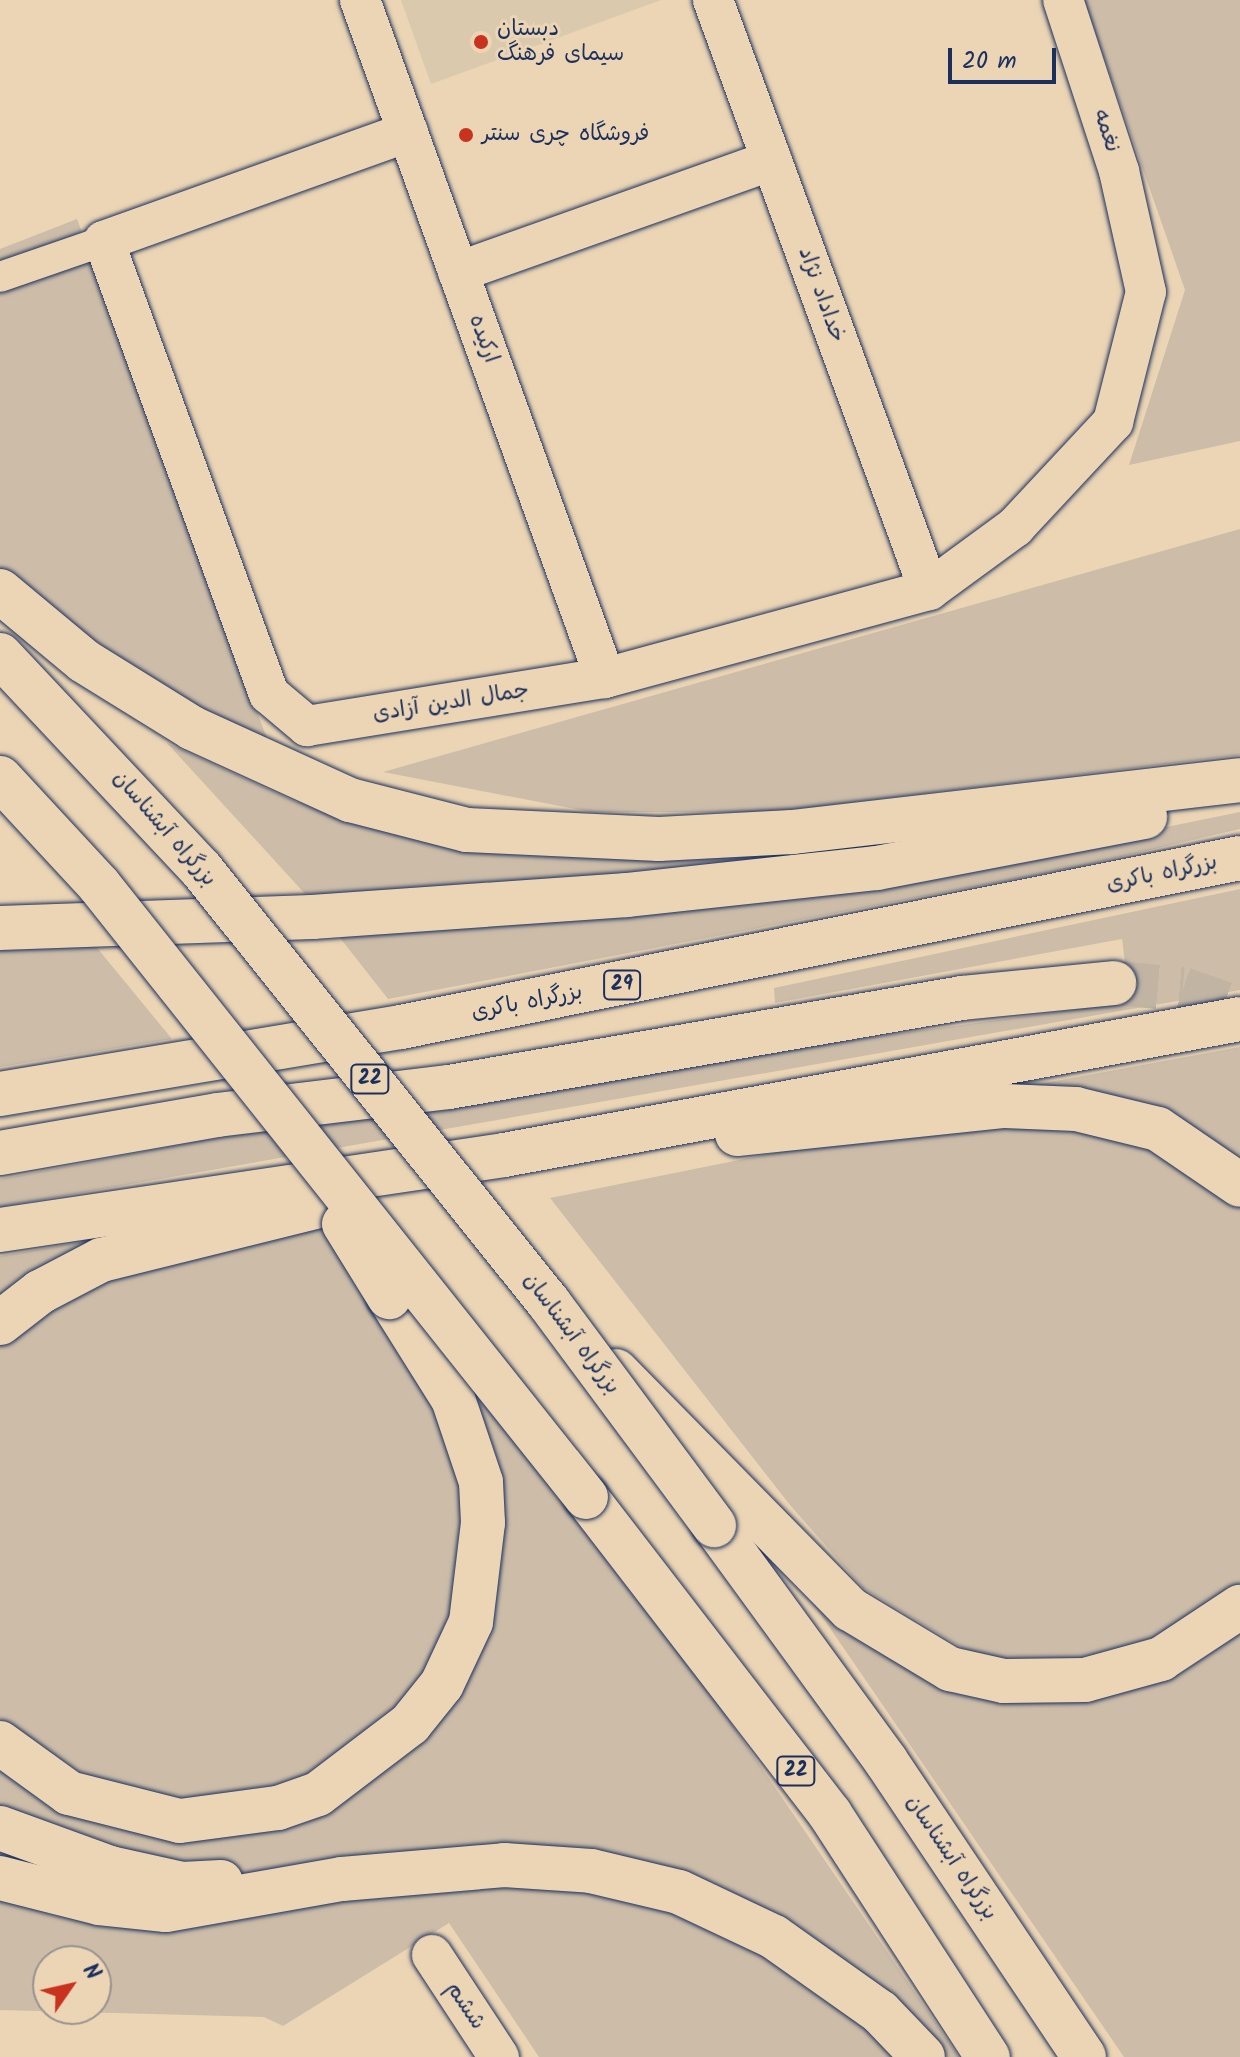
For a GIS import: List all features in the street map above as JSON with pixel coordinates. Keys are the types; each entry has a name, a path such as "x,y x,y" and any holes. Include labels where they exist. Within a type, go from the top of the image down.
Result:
{"highway":[{"path":"0,591 84,661 192,728 350,800 467,830 659,839 778,833 1240,780"},
{"name":"بزرگراه آبشناسان","path":"0,655 162,822 549,1303 886,1761 1084,2057"},
{"name":"22","path":"0,778 99,885 586,1497 830,1814 988,2057"},
{"path":"0,928 492,908 737,883 1094,830 1240,793"},
{"name":"بزرگراه باکری","path":"0,1094 401,1027 1240,858"},
{"path":"0,1153 217,1115 449,1087 962,998 1114,983"},
{"path":"0,1230 488,1157 1240,1019"},
{"path":"0,1743 19,1763 82,1798 141,1817 203,1820 318,1794 410,1724 442,1684 471,1622 483,1523 481,1482 453,1399 261,1089"},
{"path":"563,1143 843,1129 1035,1106 1109,1114 1158,1129 1240,1185"},
{"path":"0,1323 101,1260 258,1225 488,1157"},
{"path":"549,1303 841,1601 883,1635 950,1669 1004,1681 1085,1680 1161,1659 1240,1607"},
{"path":"0,1828 110,1868 182,1884 342,1879 504,1865 591,1871 679,1892 774,1937 836,1977 923,2057"},
{"path":"0,1878 85,1901 166,1910 342,1879"}],"street":[{"name":"ارکیده","path":"360,0 605,678"},
{"name":"نغمه","path":"1063,0 1119,171"},
{"name":"خداداد نژاد","path":"724,3 772,160 929,590"},
{"path":"0,277 408,132"},
{"path":"458,272 772,160"},
{"name":"جمال الدین آزادی","path":"104,241 269,694 307,726 605,678 929,590 1015,527 1113,422 1146,292 1119,171"},
{"name":"ششم","path":"432,1955 499,2057"}],"shaded area":[{"name":"دبستان سیمای فرهنگ","path":"401,0 661,0 431,84"},
{"path":"1084,0 1240,0 1240,441 1129,465 1185,290"},
{"path":"77,219 274,758 128,676 0,577 0,249"},
{"path":"1240,529 1240,755 772,812 591,812 383,772"},
{"path":"167,743 294,801 371,826 506,853 675,854 1019,831 317,907"},
{"path":"1240,812 1240,829 1077,867 388,999 333,929 1058,849"},
{"path":"1240,889 1240,990 0,1207 0,1179 205,1140 548,1081 1130,1002 1122,939 775,1003 774,988"},
{"path":"89,938 172,1039 0,1067 0,941"},
{"path":"1240,1047 1240,1166 1170,1119 837,1121"},
{"path":"934,1121 1135,1135 1240,1202 1240,1588 1131,1657 984,1661 863,1588 790,1505 550,1198"},
{"path":"319,1224 383,1307 457,1441 468,1575 413,1701 343,1764 232,1803 114,1795 0,1719 0,1340 73,1284"},
{"path":"120,1235 0,1301 0,1256"},
{"path":"407,1301 716,1701 959,2057 947,2057 892,2004 699,1887 168,1871 0,1815 0,1761 209,1839 235,1836 356,1793 415,1743 495,1592"},
{"path":"788,1567 957,1687 1240,1624 1240,2057 1124,2057"},
{"path":"500,1878 656,1903 793,1966 901,2057 539,2057 449,1923 283,2026 264,2017 112,2013 112,1945 32,1945 32,2011 0,2010 0,1894 52,1915 117,1924"}],"tunnel":[{"path":"1114,983 1183,989 1240,1009"}],"place":[{"name":"دبستان سیمای فرهنگ","path":"481,42"},
{"name":"فروشگاه چری سنتر","path":"466,135"}]}
